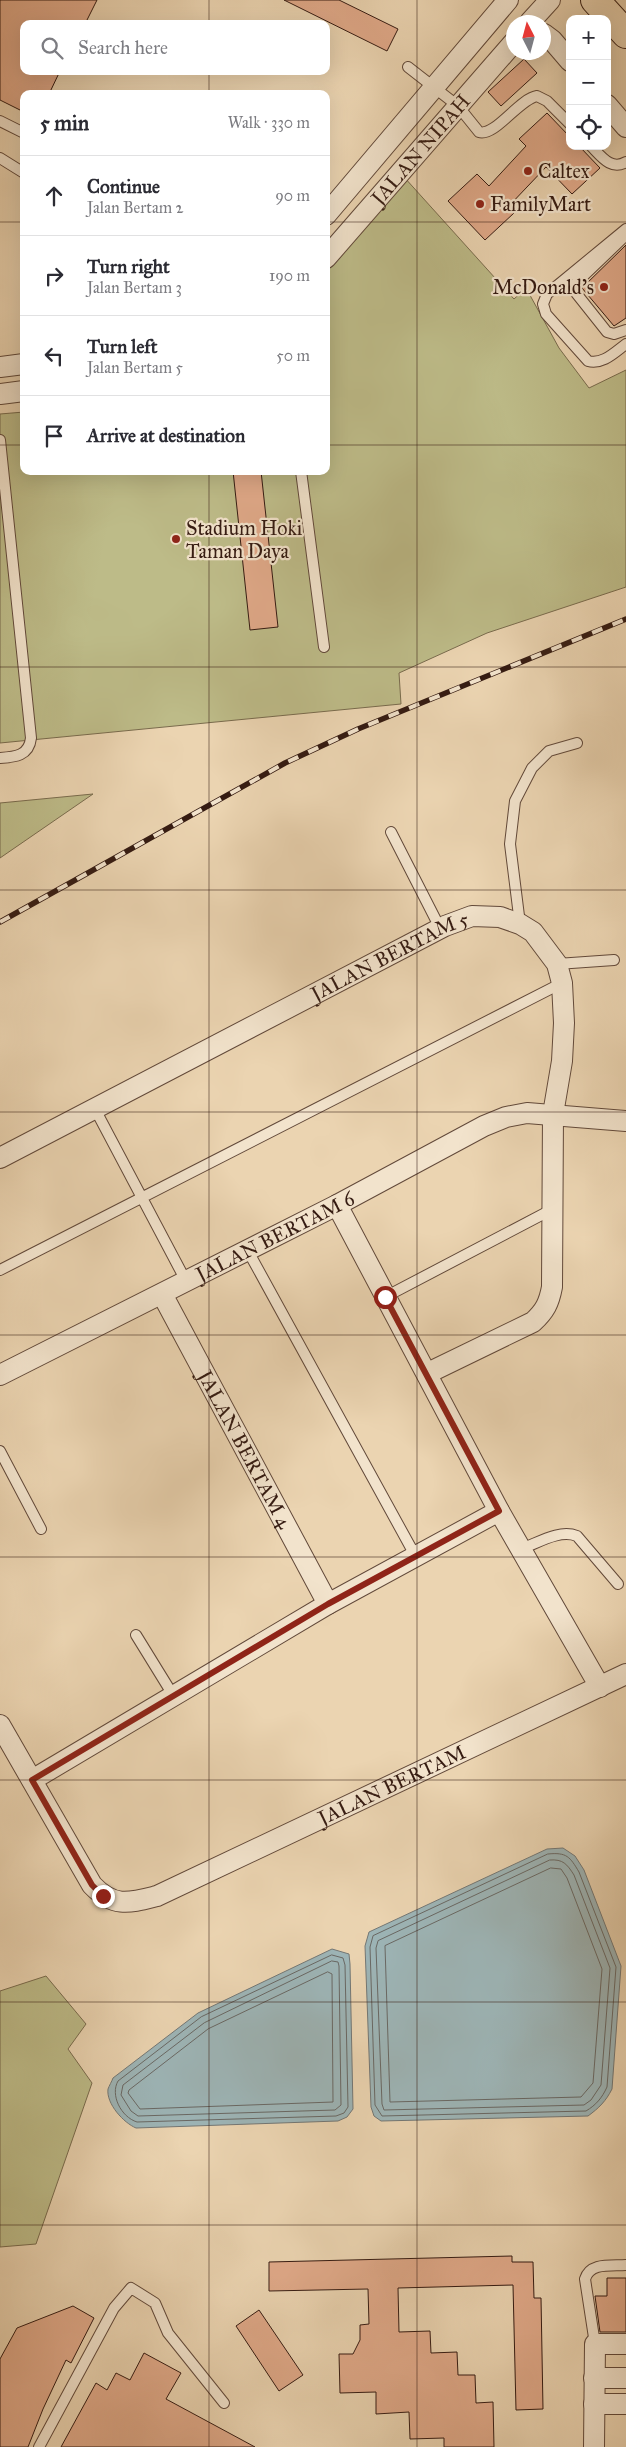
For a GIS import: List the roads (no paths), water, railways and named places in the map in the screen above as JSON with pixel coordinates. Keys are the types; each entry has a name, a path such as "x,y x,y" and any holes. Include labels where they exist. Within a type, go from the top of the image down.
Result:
{"main road":[{"path":"595,0 626,34"}],"street":[{"name":"JALAN NIPAH","path":"330,210 508,0"},
{"path":"536,15 550,0"},
{"path":"551,39 569,60"},
{"name":"JALAN NIPAH","path":"330,253 506,51"},
{"path":"611,110 626,127"},
{"path":"0,367 20,364"},
{"path":"0,394 20,392"},
{"name":"JALAN BERTAM 5","path":"0,1158 440,928 472,916 500,917 520,924 533,932 557,964 562,983 564,1023 562,1061 553,1114 552,1287 549,1301 543,1313 533,1322 428,1373"},
{"name":"JALAN BERTAM 6","path":"0,1375 337,1205 484,1126 506,1117 527,1113 626,1121"},
{"path":"337,1205 385,1297 428,1373 499,1511 600,1687"},
{"name":"JALAN BERTAM 4","path":"162,1294 328,1604"},
{"path":"0,1725 32,1780 328,1604 499,1511"},
{"name":"JALAN BERTAM","path":"32,1780 92,1885 103,1896 117,1902 132,1902 157,1896 626,1674"},
{"path":"594,2447 595,2344 626,2344"},
{"path":"594,2378 626,2378"},
{"path":"594,2404 626,2404"}],"lane":[{"path":"408,67 458,106 476,129 482,133 489,132 527,100 537,96 547,101 566,120"},
{"path":"0,121 20,131"},
{"path":"595,150 616,166 626,162"},
{"path":"0,158 20,170"},
{"path":"626,229 547,294 543,304 546,314 588,361 594,363 604,360 626,344"},
{"path":"626,234 622,241 575,284 576,294 607,332 614,334 626,330"},
{"path":"0,440 31,738 30,744 22,754 0,758"},
{"path":"302,475 324,647"},
{"path":"520,924 510,844 515,800 532,768 549,752 576,743"},
{"path":"391,832 440,928"},
{"path":"557,964 614,960"},
{"path":"0,1270 562,983"},
{"path":"95,1109 186,1281"},
{"path":"385,1297 551,1210"},
{"path":"248,1250 416,1557"},
{"path":"0,1451 42,1529"},
{"path":"521,1549 560,1534 569,1533 576,1536 618,1584"},
{"path":"136,1635 173,1695"},
{"path":"595,2344 585,2279 586,2274 593,2267 626,2265"},
{"path":"39,2447 114,2308 131,2288 155,2303 168,2333 224,2404"}],"water":[{"path":"563,1848 575,1856 584,1870 621,1966 612,2089 607,2097 588,2116 381,2121 374,2116 371,2107 365,1946 369,1932 547,1849"},
{"path":"332,1949 349,1954 350,1964 353,2109 347,2117 338,2121 136,2128 126,2122 113,2107 108,2095 108,2089 113,2078 198,2013"}],"railway":[{"path":"0,922 285,763 358,729 626,619"}],"place":[{"name":"Caltex","path":"528,171"},
{"name":"FamilyMart","path":"480,204"},
{"name":"McDonald's","path":"604,287"},
{"name":"Stadium Hoki Taman Daya","path":"176,539"}]}
